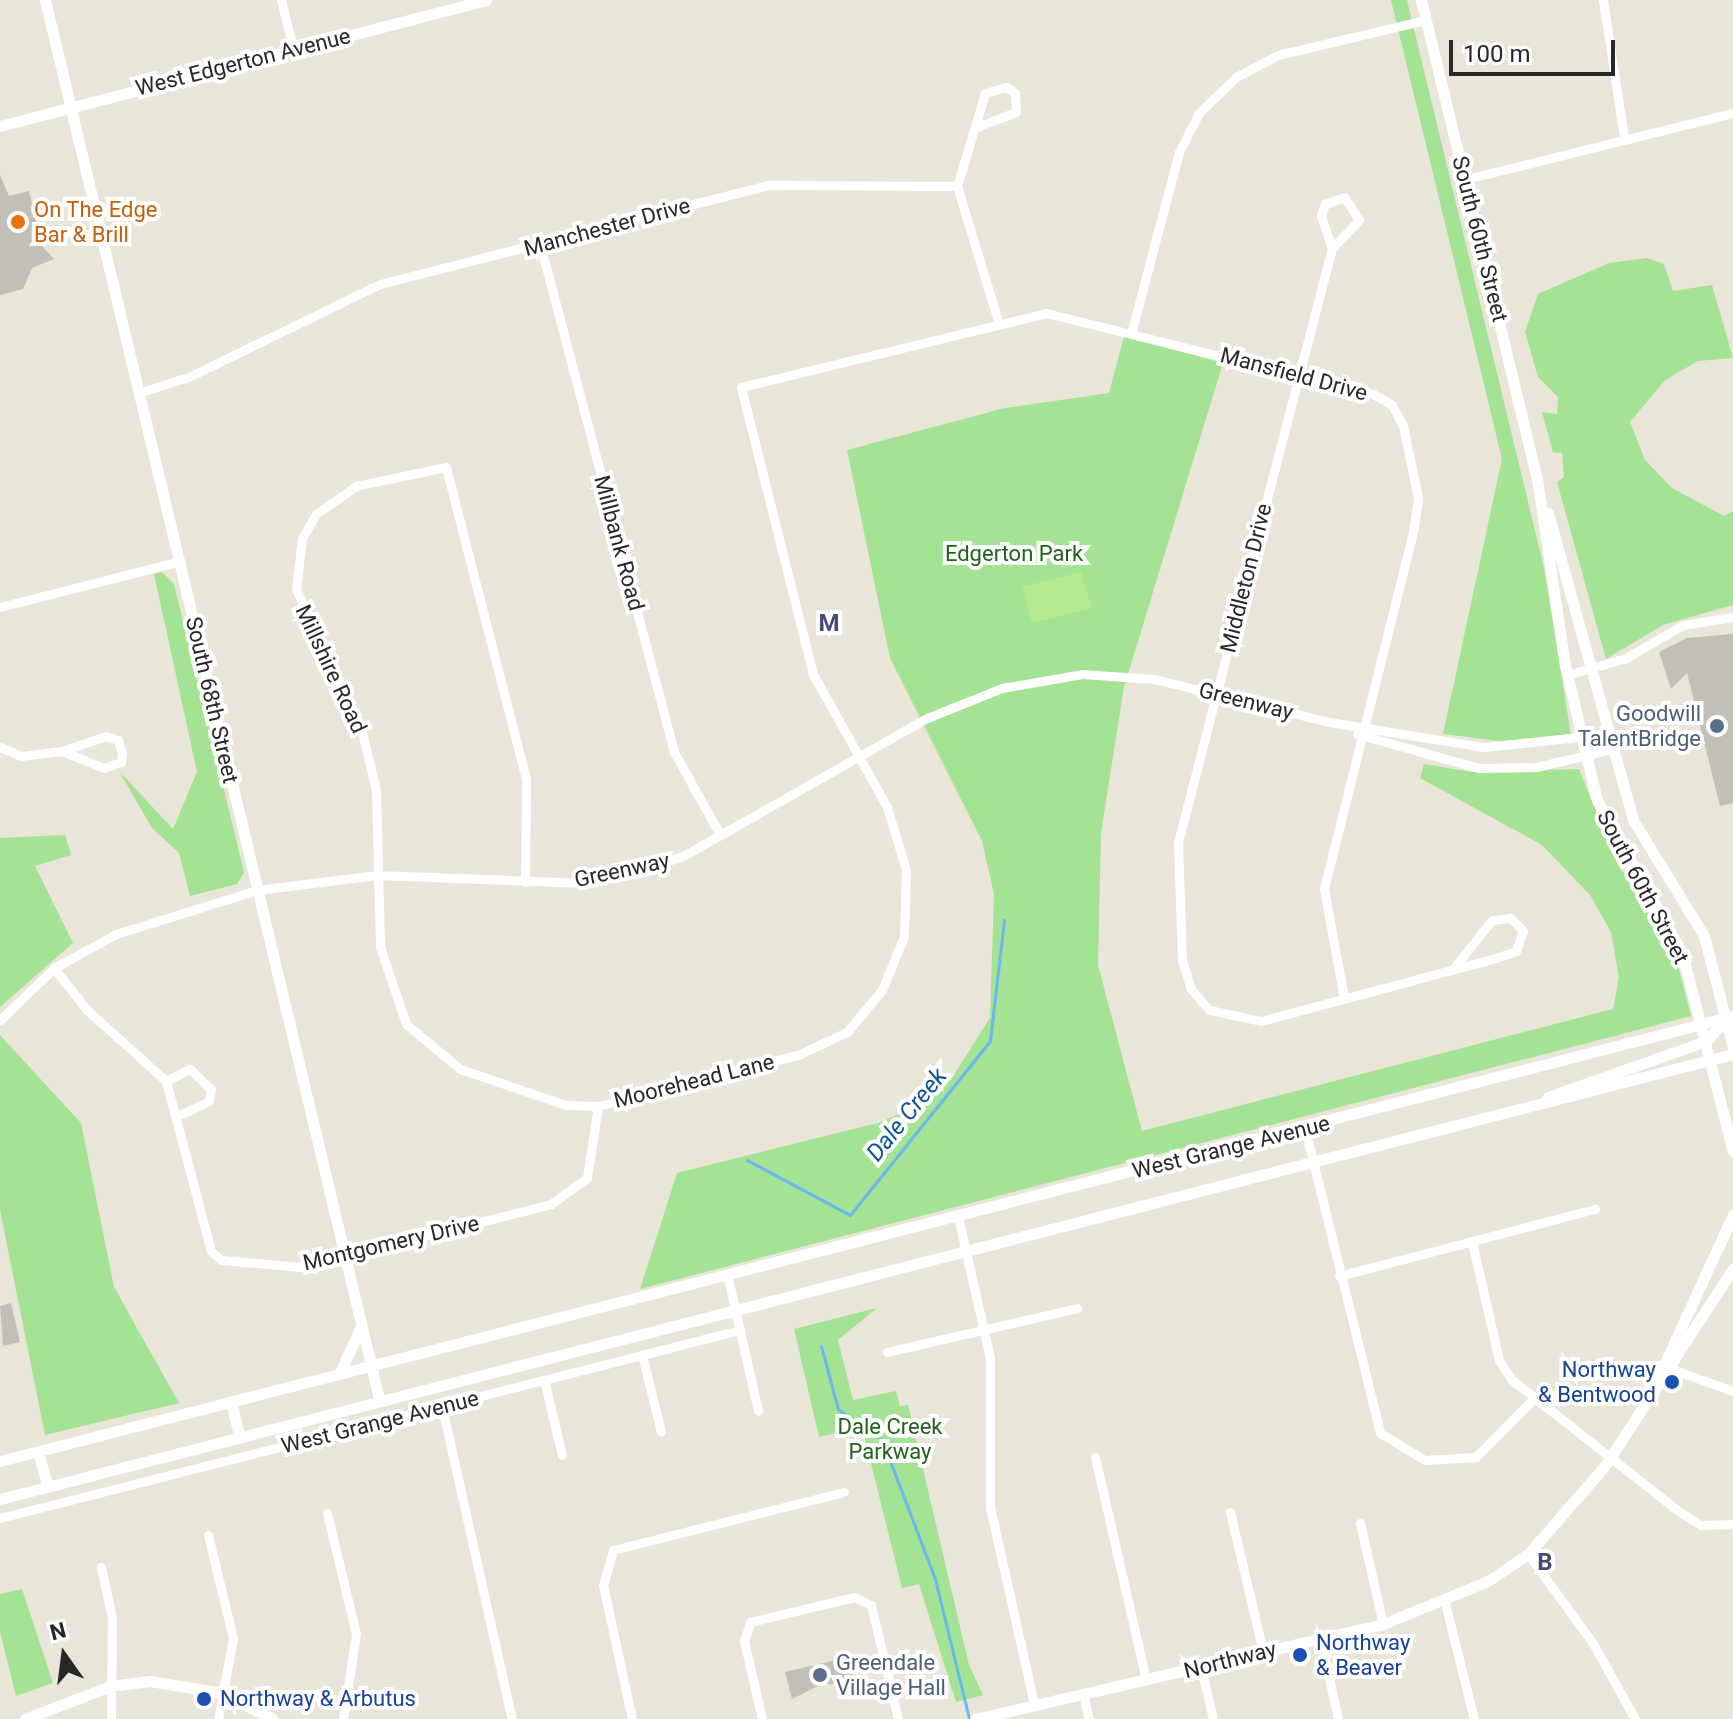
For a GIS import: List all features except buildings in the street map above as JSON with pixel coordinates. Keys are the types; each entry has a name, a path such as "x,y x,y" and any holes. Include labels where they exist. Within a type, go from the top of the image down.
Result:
{"street":[{"name":"South 68th Street","path":"45,0 379,1399"},
{"path":"281,0 293,49"},
{"name":"West Edgerton Avenue","path":"0,126 486,0"},
{"name":"South 60th Street","path":"1421,0 1537,478 1612,749 1643,841 1704,936 1730,1017 1732,1038"},
{"path":"1603,0 1624,138"},
{"path":"1132,330 1179,152 1199,113 1236,77 1278,55 1425,20"},
{"path":"977,127 1016,112 1015,93 1006,87 985,93 957,186 998,321"},
{"path":"1466,179 1733,113"},
{"name":"Manchester Drive","path":"141,392 191,376 380,284 767,185 957,186"},
{"path":"1344,197 1359,220 1332,248 1321,216 1325,204 1344,197"},
{"name":"Millbank Road","path":"540,244 674,752 719,833"},
{"name":"Middleton Drive","path":"1332,248 1178,842 1175,898 1182,960 1191,989 1209,1010 1261,1021 1344,998"},
{"name":"Mansfield Drive","path":"741,387 998,321 1046,313 1132,330 1298,374 1392,405 1418,498 1324,889 1344,998"},
{"name":"Moorehead Lane","path":"377,875 380,947 406,1024 460,1069 566,1105 598,1106 824,1046 867,1014 904,936 906,870 887,807 855,755 813,674 741,387"},
{"name":"Millshire Road","path":"377,875 376,790 361,728 304,618 296,564 302,538 331,499 356,486 446,467 526,779 525,882"},
{"name":"South 60th Street","path":"1537,478 1567,675 1586,758 1610,831 1682,953 1711,1060"},
{"path":"0,607 180,561"},
{"path":"1567,675 1592,669 1683,625 1733,617"},
{"name":"Greenway","path":"0,1020 54,968 116,934 257,890 377,875 584,883 644,869 719,833 855,755 1002,688 1082,674 1216,693 1361,731 1479,768 1586,758 1612,749"},
{"name":"Greenway","path":"1361,731 1506,749 1608,734"},
{"path":"0,747 21,756 62,751 106,736 118,740 122,753 121,762 104,768 62,751"},
{"path":"1344,998 1453,969 1516,951 1523,931 1511,918 1492,920 1453,969"},
{"name":"Montgomery Drive","path":"54,968 87,1010 166,1081 181,1114 211,1251 221,1260 301,1267 569,1196 587,1178 598,1106"},
{"path":"1511,1112 1640,1058 1706,1041 1730,1017"},
{"name":"West Grange Avenue","path":"0,1461 728,1278 1730,1017"},
{"path":"1732,1038 1711,1060 1733,1152"},
{"name":"West Grange Avenue","path":"0,1499 379,1399 1311,1165 1733,1054"},
{"path":"166,1081 190,1069 211,1089 209,1101 181,1114"},
{"path":"1305,1129 1369,1406 1380,1433 1399,1450 1425,1460 1476,1457 1533,1399"},
{"path":"1339,1276 1595,1209"},
{"name":"Northway","path":"1667,1368 1733,1215"},
{"path":"958,1217 984,1329 993,1392 990,1507 1034,1704"},
{"path":"1472,1242 1499,1360 1533,1399 1701,1525 1733,1524"},
{"name":"Northway","path":"977,1718 1383,1624 1445,1603 1528,1554 1612,1457 1733,1268"},
{"path":"728,1278 738,1310 758,1411"},
{"path":"887,1352 1077,1308"},
{"path":"338,1375 353,1356 360,1324"},
{"name":"West Grange Avenue","path":"0,1518 740,1330"},
{"path":"642,1355 661,1432"},
{"path":"1667,1368 1733,1391"},
{"path":"544,1380 562,1455"},
{"path":"231,1403 245,1456"},
{"path":"442,1407 512,1719"},
{"path":"38,1451 47,1485"},
{"path":"1095,1457 1146,1680"},
{"path":"632,1719 603,1585 613,1550 844,1492"},
{"path":"1230,1512 1263,1652"},
{"path":"327,1513 356,1634 343,1719"},
{"path":"1360,1523 1383,1624"},
{"path":"208,1535 233,1638 218,1719"},
{"path":"1528,1554 1594,1645 1635,1719"},
{"path":"101,1567 112,1618 111,1719"},
{"path":"762,1719 744,1641 750,1622 854,1597 871,1605 898,1719"},
{"path":"1445,1603 1474,1719"},
{"path":"1320,1637 1338,1719"},
{"path":"1201,1667 1213,1719"},
{"path":"25,1719 110,1686 150,1681 222,1693 273,1719"},
{"path":"1083,1694 1089,1719"}],"green space":[{"path":"1391,0 1407,0 1544,568 1571,735 1508,742 1443,734 1502,459"},
{"path":"1647,258 1664,264 1673,291 1712,285 1733,358 1698,361 1665,380 1630,422 1645,460 1672,488 1724,516 1733,511 1733,605 1663,625 1606,659 1557,482 1564,477 1562,453 1553,452 1542,412 1557,414 1558,397 1538,377 1525,332 1538,294 1609,263"},
{"name":"Edgerton Park","path":"1124,336 1223,363 1124,687 1101,833 1098,965 1142,1131 1613,1009 1619,977 1611,932 1590,895 1542,845 1420,778 1424,764 1471,772 1579,769 1615,858 1677,962 1691,1016 640,1289 677,1173 878,1123 922,1104 952,1078 990,1018 994,894 982,841 890,658 847,450 1005,408 1109,393"},
{"path":"162,572 174,584 244,872 237,884 190,896 179,853 152,828 119,771 173,829 197,772 154,574"},
{"path":"1081,572 1092,608 1032,623 1022,587"},
{"path":"65,835 71,855 35,866 73,943 0,1007 0,838"},
{"path":"0,1035 81,1123 114,1287 179,1403 45,1435 0,1210"},
{"name":"Dale Creek Parkway","path":"877,1308 838,1340 853,1400 896,1391 900,1406 908,1405 969,1665 983,1695 956,1702 919,1584 902,1588 862,1427 819,1437 794,1329"},
{"path":"22,1589 53,1683 16,1696 0,1632 0,1594"}],"waterway":[{"name":"Dale Creek","path":"747,1160 850,1215 990,1041 1004,920"},
{"name":"Dale Creek","path":"821,1346 838,1409 882,1440 935,1579 969,1719"}],"place":[{"name":"On The Edge Bar & Brill","path":"18,222"},
{"name":"Goodwill TalentBridge","path":"1717,726"},
{"name":"Northway & Bentwood","path":"1672,1382"},
{"name":"Northway & Beaver","path":"1300,1655"},
{"name":"Greendale Village Hall","path":"820,1675"},
{"name":"Northway & Arbutus","path":"204,1699"}],"district":[{"name":"M","path":"829,624"},
{"name":"B","path":"1545,1563"}]}
